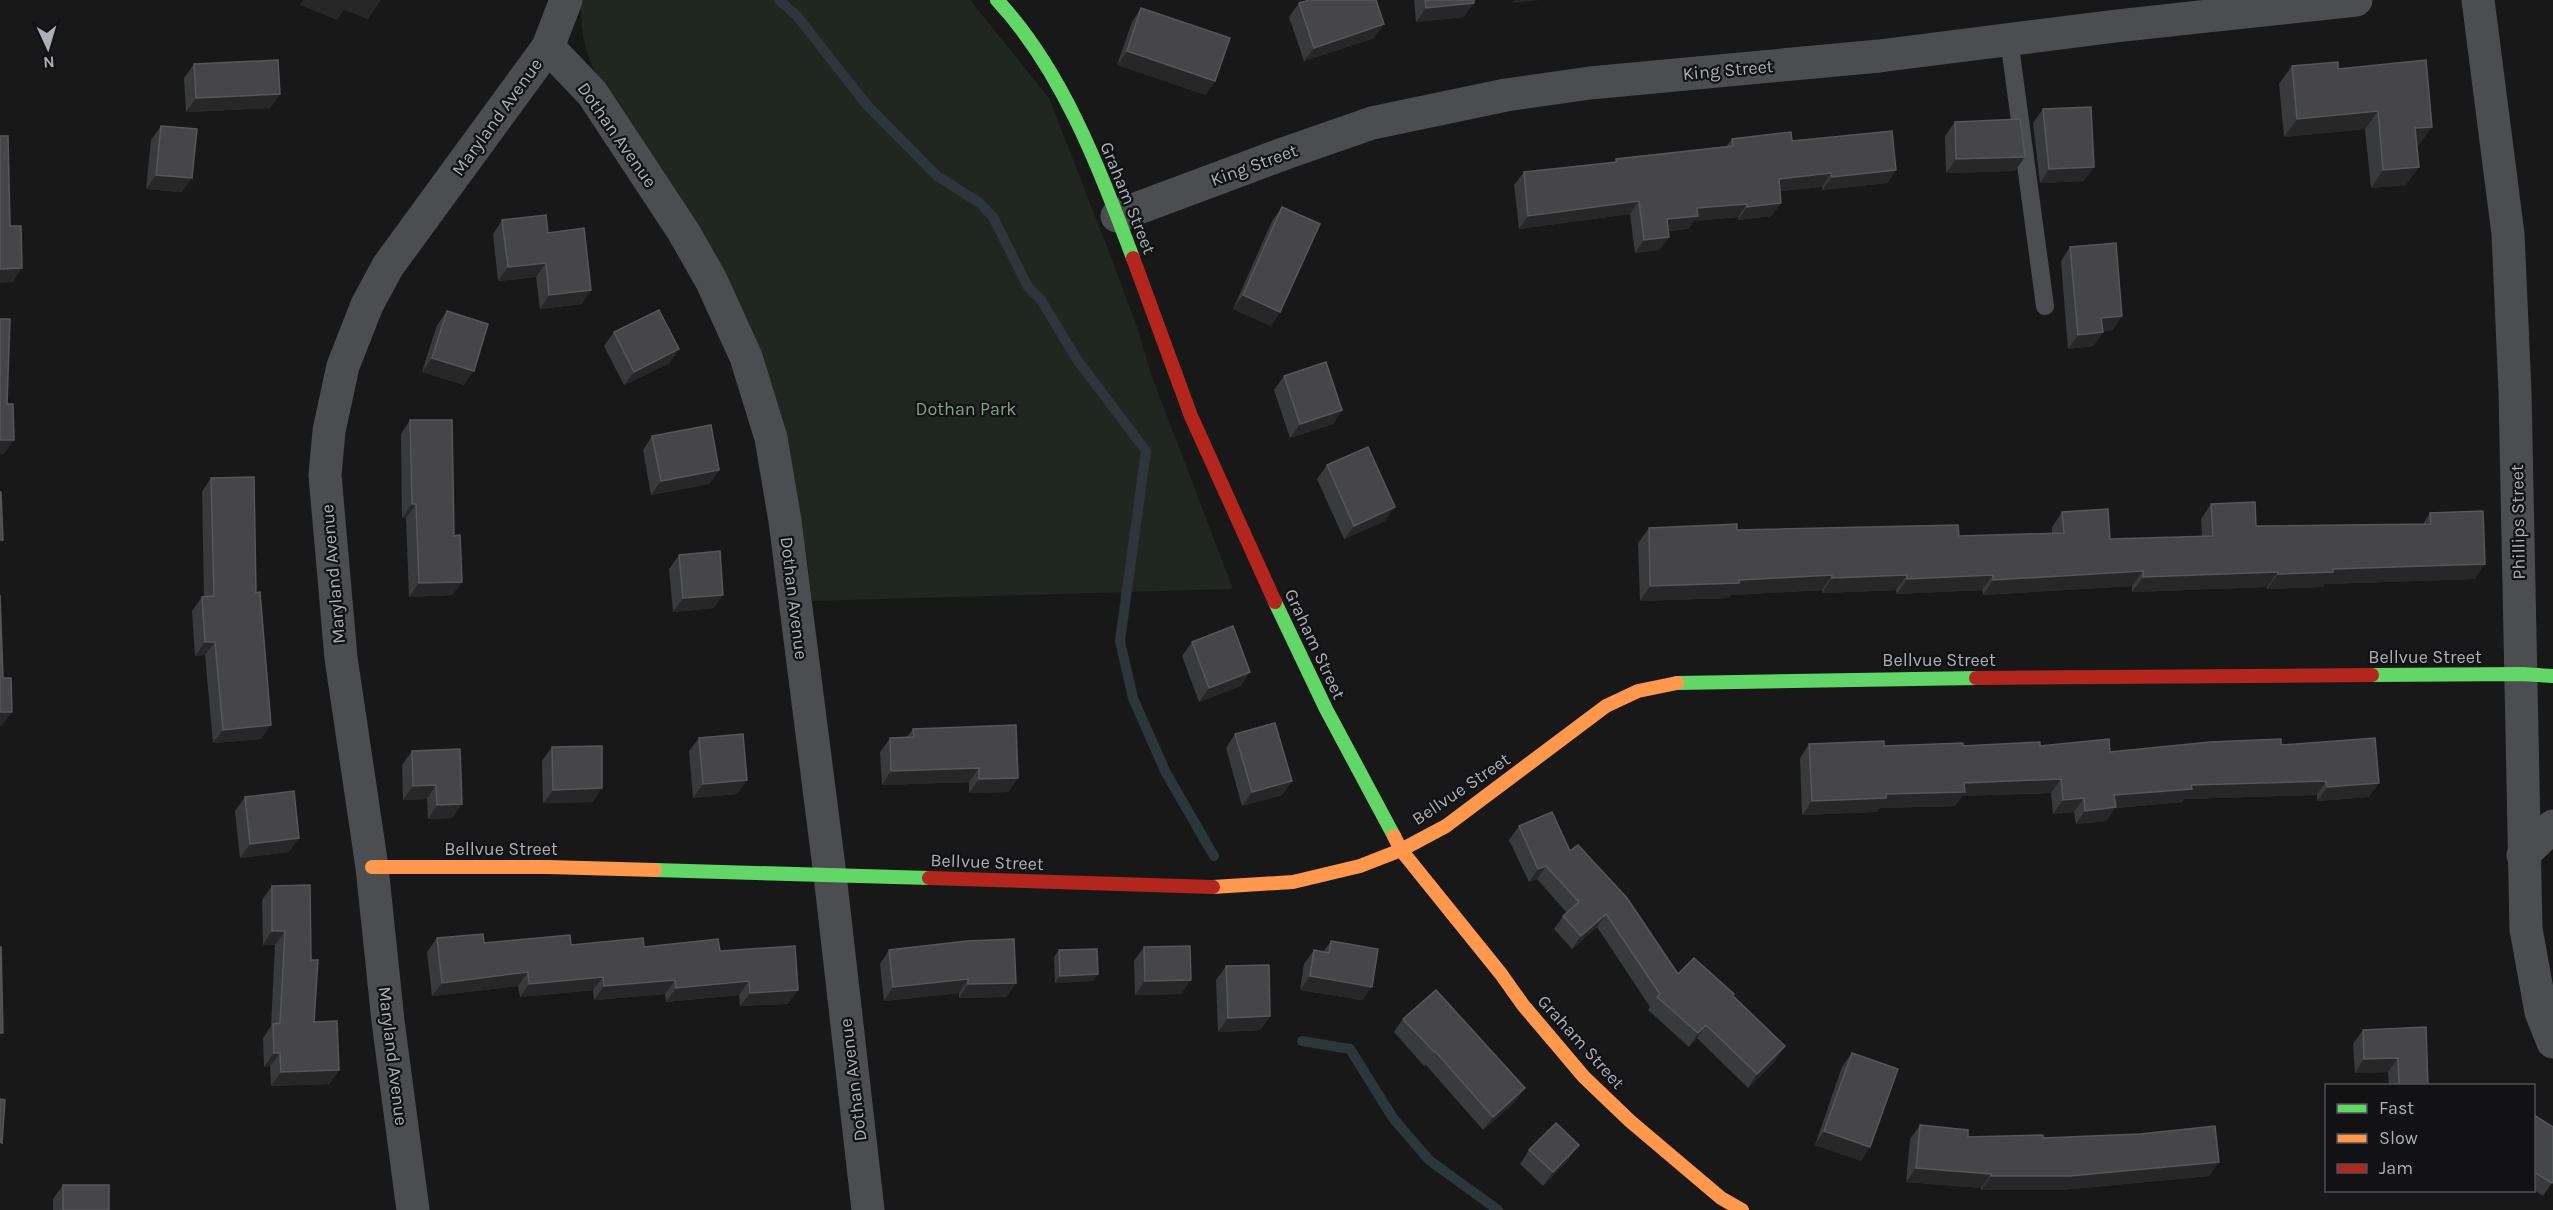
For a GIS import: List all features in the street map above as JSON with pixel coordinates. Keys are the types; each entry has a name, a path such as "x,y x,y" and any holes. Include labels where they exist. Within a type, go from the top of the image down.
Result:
{"street":[{"name":"Maryland Avenue","path":"413,1210 388,1021 372,867 340,658 328,537 325,475 331,420 343,366 367,305 388,266 548,47 566,0"},
{"name":"Graham Street","path":"997,0 1040,55 1072,112 1118,216 1191,416 1233,513 1326,709 1401,850 1501,974 1523,1005 1584,1077 1630,1121 1721,1197 1742,1210"},
{"name":"King Street","path":"1118,216 1372,123 1506,94 1590,83 1879,56 2008,39 2356,0"},
{"name":"Phillips Street","path":"2478,0 2508,234 2516,391 2537,675 2523,855 2526,929 2541,1012 2553,1042"},
{"name":"Dothan Avenue","path":"548,47 592,93 683,231 711,280 746,357 771,438 785,521 830,875 868,1210"},
{"name":"Bellvue Street","path":"372,867 548,867 1224,887 1293,882 1360,866 1401,850 1446,826 1606,706 1638,691 1677,683 1824,679 2537,675"},
{"path":"2523,855 2553,826"}],"lane":[{"path":"2008,39 2045,306"}],"green space":[{"name":"Dothan Park","path":"581,0 970,0 1049,98 1109,252 1138,330 1151,374 1233,589 812,601 807,556 789,479 607,93 594,70 586,49"}],"building":[{"path":"1310,0 1376,0 1384,24 1314,48 1299,3"},
{"path":"1425,0 1474,0 1474,3 1426,8"},
{"path":"1141,8 1230,38 1215,81 1127,51"},
{"path":"278,60 280,94 196,98 194,64"},
{"path":"2426,60 2432,127 2415,128 2419,167 2383,170 2378,111 2297,119 2292,66 2338,62 2338,69"},
{"path":"2091,107 2094,167 2049,169 2043,109"},
{"path":"2020,119 2025,157 1956,159 1955,122"},
{"path":"161,126 197,129 192,178 156,175"},
{"path":"1892,131 1896,170 1832,177 1831,173 1779,179 1781,203 1747,207 1747,204 1697,208 1698,216 1667,219 1669,237 1644,240 1639,201 1528,216 1524,172 1733,146 1732,139 1791,132 1792,141"},
{"path":"0,136 8,136 10,226 21,226 22,268 0,269"},
{"path":"1282,207 1320,224 1280,312 1243,295"},
{"path":"546,215 548,233 584,228 591,290 549,295 546,263 508,267 502,220"},
{"path":"2116,243 2122,316 2101,318 2103,332 2078,335 2070,247"},
{"path":"659,310 679,349 634,372 614,332"},
{"path":"447,311 488,324 474,371 432,358"},
{"path":"0,319 10,319 7,404 13,404 14,440 0,440"},
{"path":"1326,362 1342,410 1300,424 1284,376"},
{"path":"410,420 452,420 454,536 460,535 462,582 419,583 416,504 412,504"},
{"path":"711,425 719,470 661,481 652,436"},
{"path":"1368,447 1395,507 1354,526 1327,465"},
{"path":"254,477 256,593 260,592 271,725 223,730 215,642 205,642 202,597 214,596 211,478"},
{"path":"1,492 3,540 0,540"},
{"path":"2255,502 2256,526 2431,524 2430,513 2483,511 2485,564 2333,569 2333,572 2143,577 2143,571 1993,580 1993,575 1907,579 1907,575 1832,578 1832,575 1739,580 1739,583 1650,586 1649,528 1737,524 1737,530 1958,525 1959,536 2064,533 2062,512 2108,509 2110,539 2213,536 2211,504"},
{"path":"720,551 723,595 683,598 679,555"},
{"path":"0,595 3,678 11,678 12,712 0,712"},
{"path":"1233,626 1250,672 1209,688 1192,642"},
{"path":"1275,723 1292,781 1252,792 1235,734"},
{"path":"1016,725 1018,778 979,779 979,768 891,771 890,738 914,737 913,729"},
{"path":"743,734 747,780 703,784 699,738"},
{"path":"2375,738 2379,783 2327,787 2326,781 2191,785 2192,789 2114,795 2116,807 2085,811 2084,798 2063,800 2061,779 1964,783 1965,792 1886,794 1886,798 1812,801 1809,744 1884,741 1884,746 1963,743 1963,746 2040,742 2040,746 2109,739 2110,752 2210,742 2281,739 2281,745"},
{"path":"602,746 602,788 553,790 552,747"},
{"path":"460,749 462,804 437,805 436,785 413,786 412,751"},
{"path":"294,791 299,838 250,844 245,797"},
{"path":"1552,812 1570,851 1578,845 1627,898 1678,974 1694,958 1734,994 1733,996 1785,1046 1757,1074 1706,1025 1698,1033 1657,997 1660,994 1606,914 1581,936 1563,916 1579,902 1546,866 1538,869 1519,826"},
{"path":"310,885 311,960 318,960 314,1022 337,1021 339,1070 281,1072 280,1053 274,1053 273,1024 280,1023 285,931 272,931 272,886"},
{"path":"483,934 484,943 570,935 571,945 643,938 644,947 718,939 720,951 795,946 798,990 750,993 749,981 676,988 675,980 604,986 603,977 529,984 528,972 442,983 437,938"},
{"path":"1014,939 1016,983 968,984 968,979 893,987 889,950 967,941"},
{"path":"1331,941 1378,949 1372,987 1310,976 1314,950 1329,953"},
{"path":"1190,946 1191,980 1145,981 1144,947"},
{"path":"1,947 3,1033 0,1033"},
{"path":"1097,949 1098,974 1060,976 1059,950"},
{"path":"1269,965 1270,1016 1228,1018 1226,966"},
{"path":"1436,990 1525,1088 1493,1117 1435,1051 1403,1019"},
{"path":"2426,1027 2428,1084 2399,1084 2398,1058 2364,1059 2363,1030"},
{"path":"1852,1053 1898,1069 1870,1147 1824,1131"},
{"path":"0,1099 5,1100 2,1143 0,1142"},
{"path":"2535,1116 2553,1127 2552,1183 2535,1173"},
{"path":"1556,1123 1579,1145 1553,1172 1529,1150"},
{"path":"1920,1125 1968,1130 1968,1137 2043,1135 2043,1138 2140,1134 2215,1126 2219,1162 2070,1176 1991,1176 1991,1174 1916,1168"},
{"path":"63,1185 109,1185 109,1210 63,1210"}],"waterway":[{"path":"779,0 797,16 866,104 937,176 980,203 993,217 1028,287 1041,300 1078,361 1146,451 1120,641 1133,698 1166,773 1214,856"},
{"path":"1302,1041 1350,1049 1393,1118 1429,1160 1498,1210"}],"traffic: fast":[{"path":"997,0 1020,28 1060,89 1107,190 1133,258"},
{"path":"1275,602 1326,709 1394,836"},
{"path":"2372,675 2522,674 2553,676"},
{"path":"1677,683 1976,678"},
{"path":"655,870 929,878"}],"traffic: slow":[{"path":"1213,887 1293,882 1360,866 1401,850 1446,826 1606,706 1638,691 1677,683"},
{"path":"1394,836 1401,850 1501,974 1523,1005 1584,1077 1630,1121 1721,1198 1742,1210"},
{"path":"372,867 548,867 655,870"}],"traffic: jam":[{"path":"1133,258 1191,416 1275,602"},
{"path":"1976,678 2372,675"},
{"path":"929,878 1213,887"}]}
